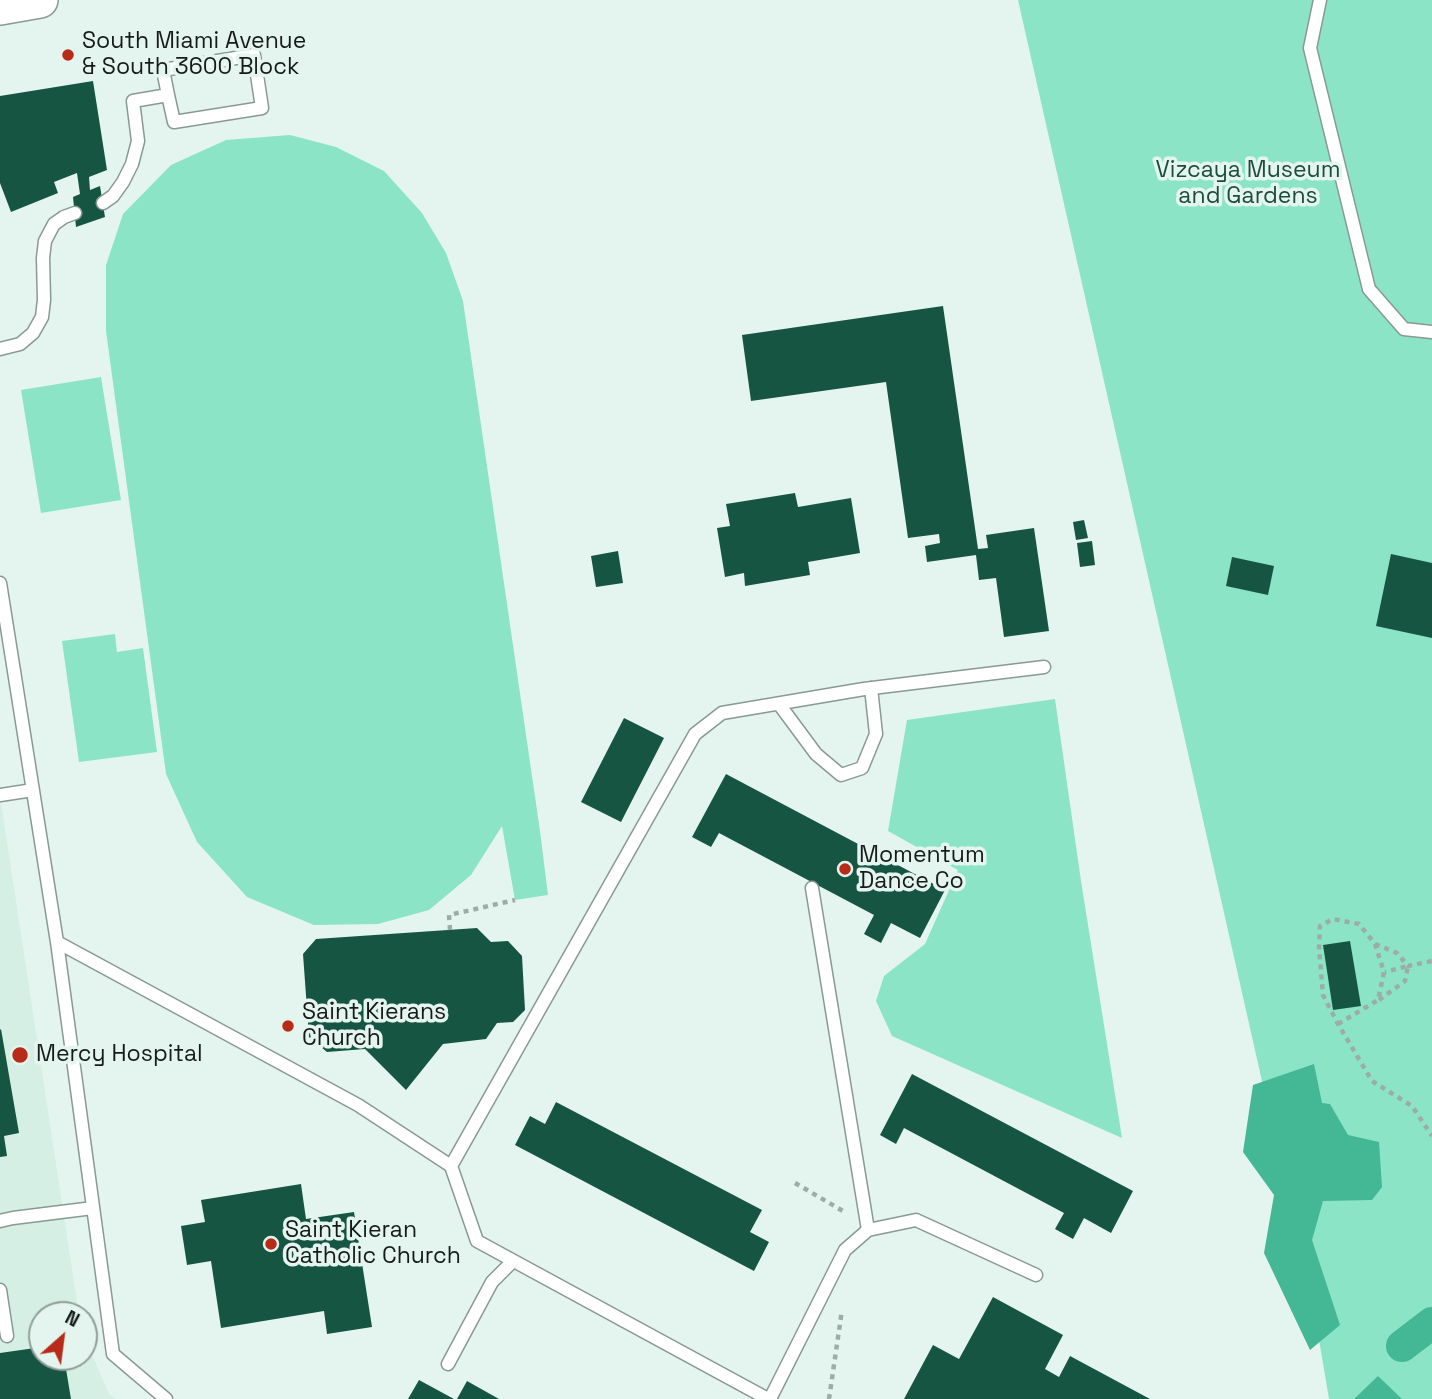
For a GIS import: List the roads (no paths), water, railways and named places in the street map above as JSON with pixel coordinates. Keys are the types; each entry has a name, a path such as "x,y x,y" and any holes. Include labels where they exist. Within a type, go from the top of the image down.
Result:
{"main road":[{"path":"0,7 40,0"}],"lane":[{"path":"1320,0 1310,48 1369,289 1404,330 1432,332"},
{"path":"254,55 262,107 174,122 168,95 163,70 254,55"},
{"path":"103,203 113,196 132,164 138,141 133,101 168,95"},
{"path":"0,349 20,344 33,333 42,317 45,241 54,224 75,213"},
{"path":"0,583 6,662 33,790 57,942 113,1354 166,1399"},
{"path":"451,1166 695,734 722,713 871,688 1044,667"},
{"path":"779,704 816,754 841,775 862,768 876,734 871,688"},
{"path":"0,795 33,790"},
{"path":"812,888 868,1230"},
{"path":"57,942 358,1105 451,1166 477,1241 769,1399 845,1250 868,1230 916,1220 1036,1275"},
{"path":"0,1221 45,1213 93,1209"},
{"path":"448,1364 492,1282 513,1261"},
{"path":"0,1290 7,1336"}],"waterway":[{"path":"1402,1346 1432,1323"}],"place":[{"name":"South Miami Avenue & South 3600 Block","path":"68,55"},
{"name":"Momentum Dance Co","path":"845,869"},
{"name":"Saint Kierans Church","path":"288,1026"},
{"name":"Mercy Hospital","path":"20,1055"},
{"name":"Saint Kieran Catholic Church","path":"271,1244"}],"park label":[{"name":"Vizcaya Museum and Gardens","path":"1248,184"}]}
